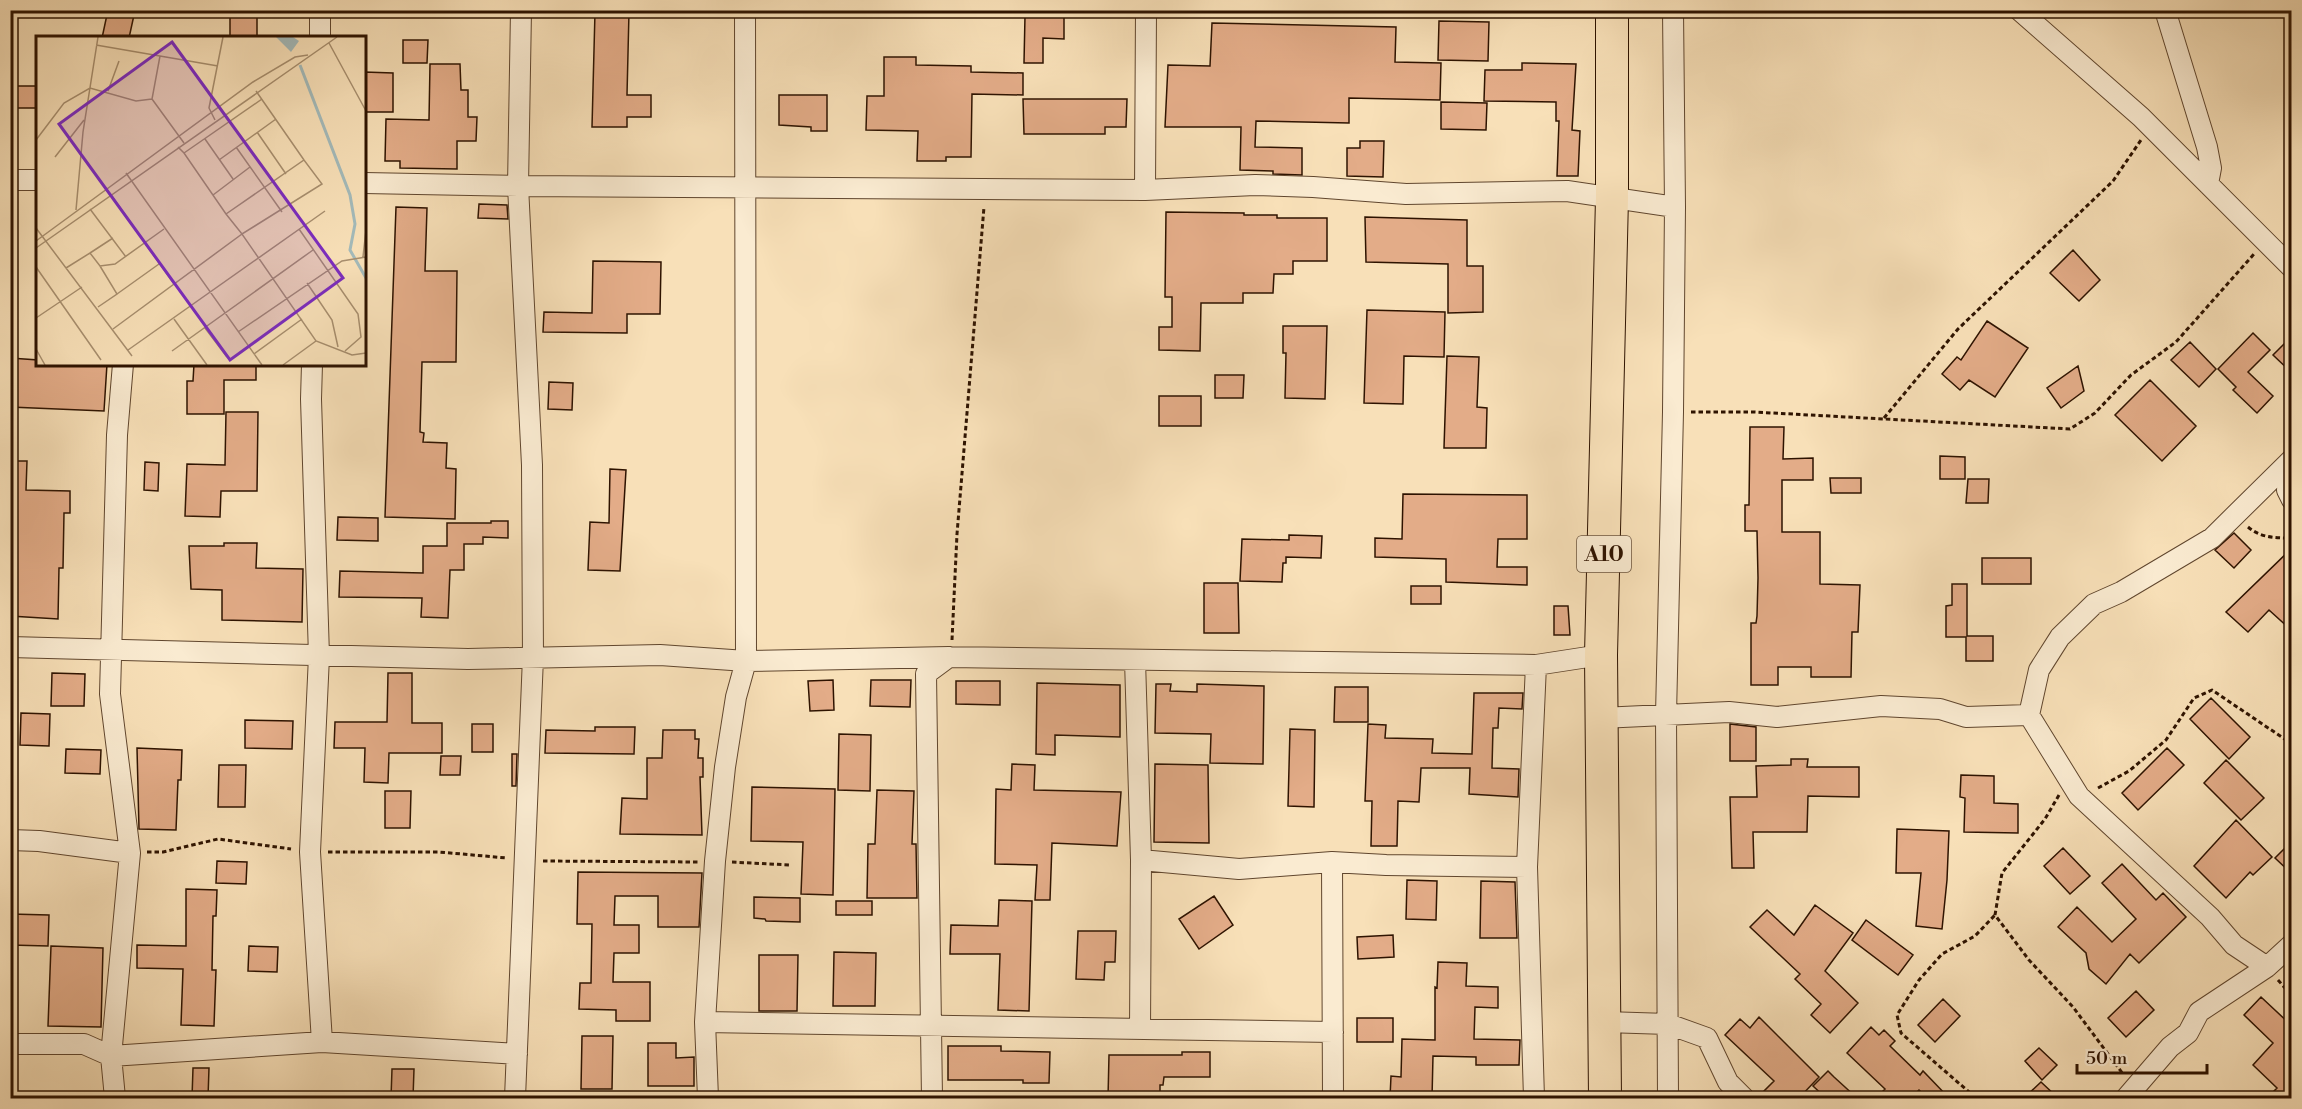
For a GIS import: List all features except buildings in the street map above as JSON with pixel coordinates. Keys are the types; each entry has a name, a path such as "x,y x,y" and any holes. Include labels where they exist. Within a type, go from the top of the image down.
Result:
{"main road":[{"name":"A10","path":"1605,1098 1601,655 1611,198 1612,10"}],"street":[{"path":"320,10 320,36"},
{"path":"515,1098 533,657 532,465 518,186 521,10"},
{"path":"708,1098 705,1022 715,861 726,755 736,697 746,661 745,10"},
{"path":"1145,190 1146,10"},
{"path":"1668,1098 1666,715 1673,412 1675,207 1673,10"},
{"path":"2019,10 2150,126 2292,268"},
{"path":"2165,10 2207,147 2211,168 2208,184"},
{"path":"10,180 36,180"},
{"path":"366,183 1145,190 1255,185 1406,194 1566,191 1675,207"},
{"path":"115,1098 111,1056 130,853 110,694 117,435 123,366"},
{"path":"312,366 319,656 310,852 322,1042"},
{"path":"2267,967 2234,945 2210,917 2079,796 2029,716 2038,670 2060,637 2094,604 2121,592 2212,538 2292,459"},
{"path":"2292,470 2287,490 2292,500"},
{"path":"10,647 468,659 660,655 746,661 950,657 1536,665 1601,655"},
{"path":"932,1098 926,674 950,657"},
{"path":"1136,660 1141,860 1140,1029"},
{"path":"1534,1098 1527,867 1536,665"},
{"path":"1601,718 1729,712 1777,717 1881,706 1940,709 1966,717 2029,716"},
{"path":"10,840 39,841 130,853"},
{"path":"1141,860 1239,869 1332,862 1527,867"},
{"path":"1332,862 1333,1098"},
{"path":"2130,1093 2170,1047 2188,1033 2199,1012 2267,967 2292,944"},
{"path":"705,1022 1333,1032"},
{"path":"1605,1022 1668,1024 1707,1038 1728,1082 1744,1098"},
{"path":"10,1044 84,1044 111,1056 322,1042 517,1054"}],"path":[{"path":"1884,418 1958,329 2113,181 2150,126"},
{"path":"950,657 956,544 986,188"},
{"path":"1673,412 1754,412 2070,429 2096,413 2131,375 2176,342 2265,241"},
{"path":"2245,524 2254,532 2270,538 2292,538"},
{"path":"2079,796 2110,783 2129,771 2166,740 2194,698 2212,690 2292,744"},
{"path":"1976,1098 1901,1033 1897,1015 1919,980 1942,954 1975,936 1995,915 2002,873 2045,819 2068,777"},
{"path":"130,853 163,852 218,839 310,852 439,852 524,860 715,861 789,865"},
{"path":"1995,915 2029,960 2073,1007 2130,1093"}]}
